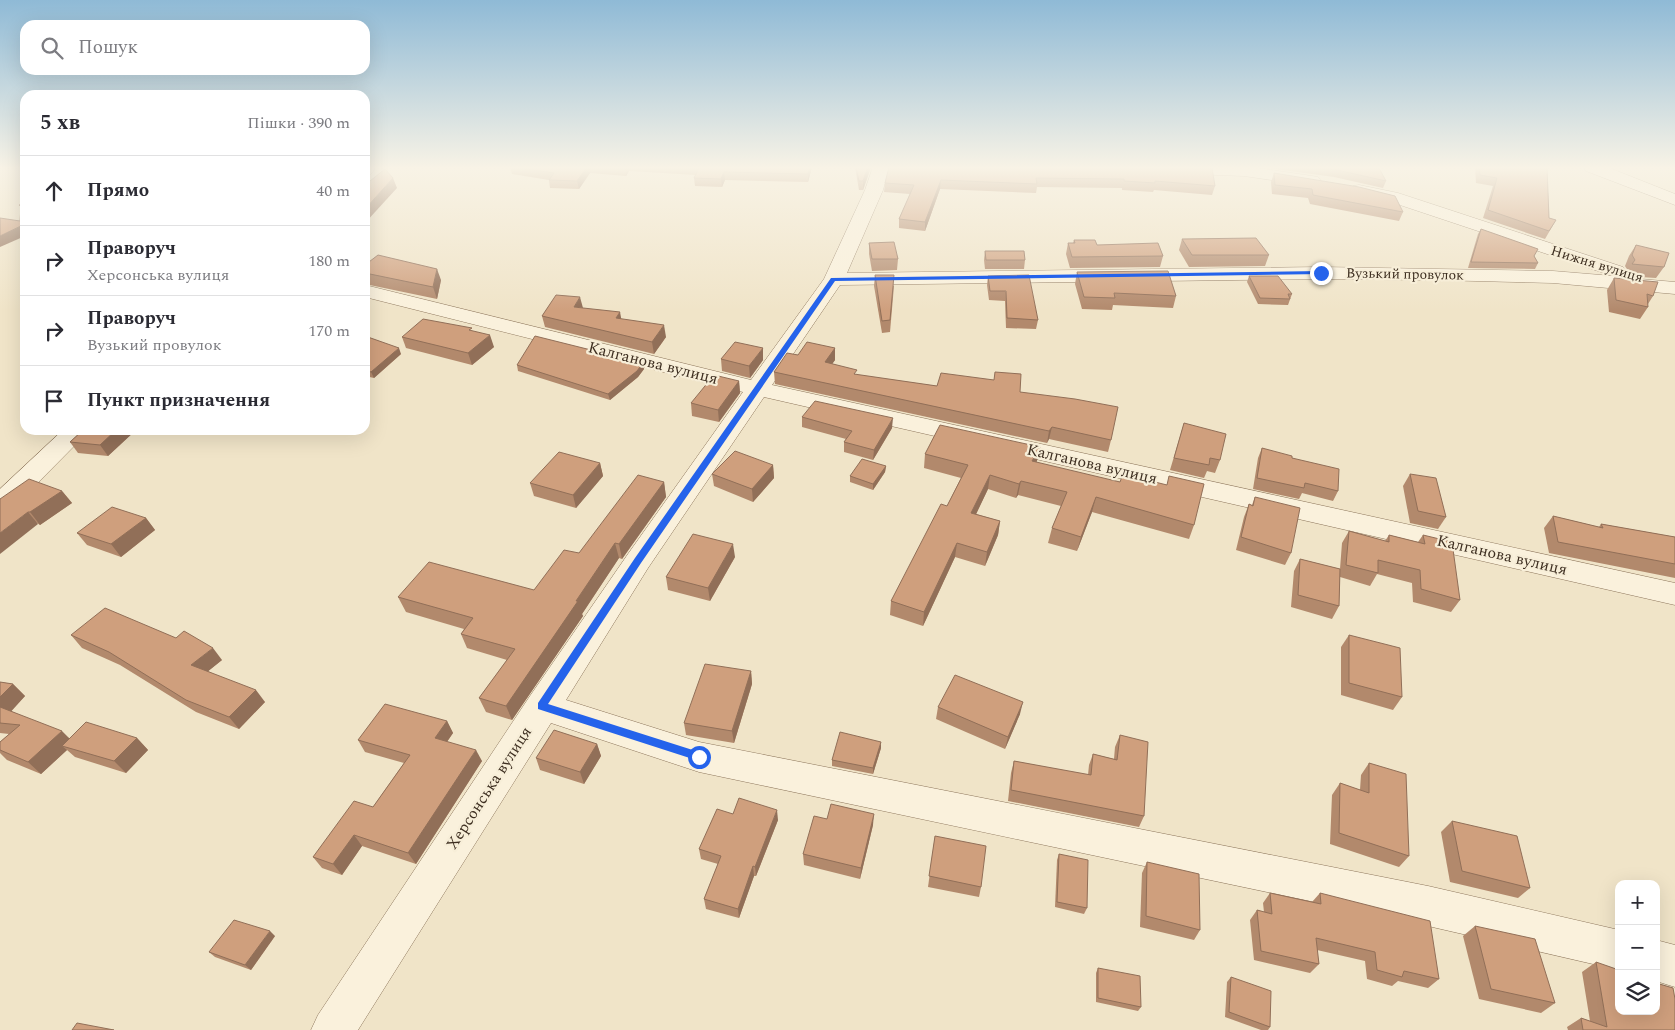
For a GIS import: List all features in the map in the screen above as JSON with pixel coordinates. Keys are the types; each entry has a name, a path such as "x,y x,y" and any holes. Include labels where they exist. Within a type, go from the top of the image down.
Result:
{"street":[{"name":"Херсонська вулиця","path":"334,1030 638,560 834,279 863,215"},
{"name":"Нижня вулиця","path":"1445,215 1577,260 1675,288"},
{"name":"Вузький провулок","path":"834,279 1321,273 1427,274 1553,277 1675,288"},
{"name":"Калганова вулиця","path":"370,292 758,389 1675,594"},
{"path":"0,504 73,435"},
{"path":"542,706 699,757 1428,906 1615,949"},
{"path":"1660,961 1675,966"}],"building":[{"path":"901,215 928,215 925,222 899,219"},
{"path":"1503,215 1549,215 1549,218 1556,220 1549,231"},
{"path":"0,218 20,221 20,226 0,236"},
{"path":"1481,229 1538,249 1534,256 1538,263 1471,262"},
{"path":"1256,238 1269,255 1192,255 1182,239"},
{"path":"1074,240 1095,240 1097,245 1158,243 1163,256 1072,257 1068,243 1075,243"},
{"path":"894,242 898,259 872,259 869,243"},
{"path":"1636,245 1669,253 1664,267 1632,264 1635,260 1632,255"},
{"path":"985,251 1024,251 1025,260 986,260"},
{"path":"378,255 437,269 433,287 370,274 370,261"},
{"path":"1168,271 1176,296 1114,293 1115,298 1084,297 1077,272"},
{"path":"875,275 894,275 890,320 882,321"},
{"path":"1029,275 1038,320 1007,318 1006,291 990,291 988,276"},
{"path":"1249,276 1278,276 1292,294 1288,294 1290,299 1260,298"},
{"path":"1614,278 1658,282 1653,296 1647,294 1648,307 1616,300"},
{"path":"556,295 580,297 574,307 620,312 616,318 664,325 652,342 542,316"},
{"path":"423,319 472,328 469,330 490,335 468,353 402,337"},
{"path":"535,336 643,363 637,371 608,394 517,365"},
{"path":"370,338 399,348 371,372"},
{"path":"735,342 763,348 749,366 721,359"},
{"path":"807,342 835,348 825,362 857,370 854,374 937,386 941,373 994,380 995,372 1021,374 1020,392 1118,407 1111,440 1052,427 1049,431 774,372 787,353 798,355"},
{"path":"714,375 739,381 718,410 691,403"},
{"path":"815,401 893,418 874,450 844,442 852,431 802,417"},
{"path":"1184,423 1226,434 1220,460 1210,458 1209,465 1174,458"},
{"path":"940,425 1040,447 1032,461 1120,482 1123,474 1167,485 1169,476 1204,484 1194,525 1096,497 1081,537 1052,528 1067,492 1021,481 1019,484 990,475 971,513 1000,521 987,552 957,543 924,612 891,601 941,504 947,506 968,465 925,454"},
{"path":"78,435 111,435 100,445 70,442"},
{"path":"1262,448 1292,456 1292,458 1339,469 1338,491 1305,483 1304,488 1257,478"},
{"path":"735,451 773,465 752,489 712,474"},
{"path":"559,452 600,463 573,495 530,483"},
{"path":"862,459 886,466 873,484 850,476"},
{"path":"1410,474 1436,478 1446,517 1418,511"},
{"path":"638,475 664,482 619,544 615,543 506,706 479,698 515,649 461,634 473,618 398,597 429,562 534,590 564,550 579,553"},
{"path":"29,479 62,491 28,512 0,533 0,499"},
{"path":"1255,497 1300,508 1291,553 1241,537 1249,504 1253,506"},
{"path":"112,507 146,518 111,544 77,533"},
{"path":"1553,516 1603,528 1601,524 1675,537 1675,564 1558,542"},
{"path":"1349,531 1389,542 1389,535 1425,544 1423,535 1452,542 1460,600 1421,589 1420,570 1378,560 1378,573 1346,565"},
{"path":"693,534 733,544 708,588 666,577"},
{"path":"1300,559 1340,569 1339,606 1298,595"},
{"path":"105,608 176,638 184,631 213,648 191,665 256,690 229,717 186,700 109,652 71,635"},
{"path":"1349,635 1400,648 1402,697 1349,683"},
{"path":"705,664 751,671 732,731 684,723"},
{"path":"955,675 1023,702 1008,737 938,707"},
{"path":"0,682 13,684 0,697"},
{"path":"385,704 447,721 435,738 476,750 408,853 354,835 333,864 313,857 354,801 373,807 410,755 358,740"},
{"path":"0,707 62,731 28,762 0,750 0,742 20,725 0,723"},
{"path":"86,722 137,738 114,761 62,746"},
{"path":"554,730 597,744 580,772 536,758"},
{"path":"840,732 881,742 873,768 832,760"},
{"path":"1120,735 1148,742 1144,816 1011,790 1014,761 1091,775 1093,754 1117,760"},
{"path":"1369,763 1406,774 1409,856 1339,833 1340,783 1369,793"},
{"path":"739,798 777,810 755,867 753,866 738,909 704,899 721,856 699,849 717,809 733,814"},
{"path":"831,804 874,814 861,868 803,854 814,816 827,819"},
{"path":"1452,821 1517,836 1530,888 1462,871"},
{"path":"935,836 986,846 981,887 929,876"},
{"path":"1059,854 1088,860 1087,908 1057,902"},
{"path":"1147,862 1199,874 1200,930 1146,916"},
{"path":"1270,893 1321,904 1320,893 1430,921 1439,979 1404,971 1402,977 1377,970 1375,952 1316,938 1319,964 1261,951 1257,910 1272,914"},
{"path":"234,920 270,931 245,965 209,952"},
{"path":"1475,926 1535,939 1555,1003 1491,989"},
{"path":"1596,962 1615,969 1615,1015 1660,1015 1660,984 1673,988 1675,1030 1583,1030 1581,1018 1607,1027"},
{"path":"1098,968 1140,976 1141,1007 1098,998"},
{"path":"1231,977 1271,991 1270,1027 1229,1012"},
{"path":"77,1023 114,1030 72,1030"}],"route":[{"path":"699,757 542,706 638,560 834,279 1321,273"}]}
